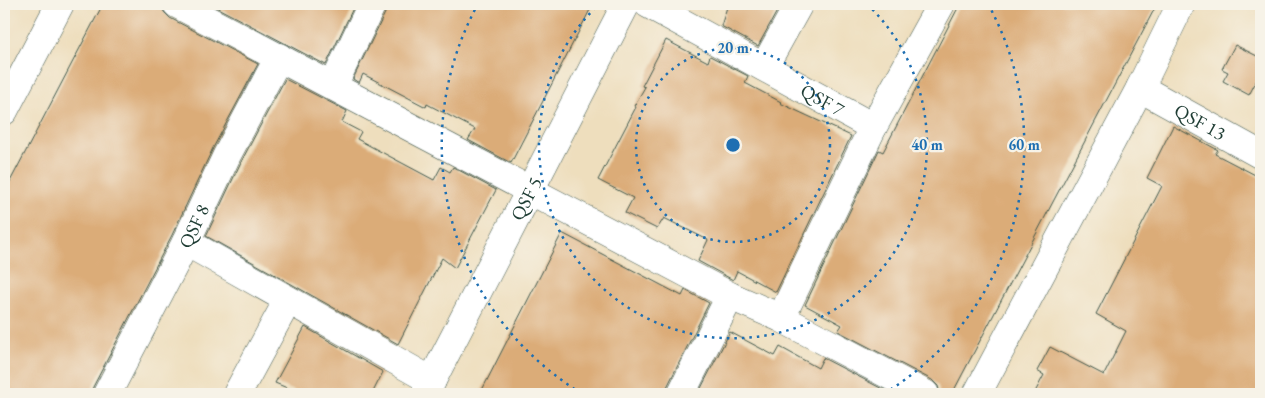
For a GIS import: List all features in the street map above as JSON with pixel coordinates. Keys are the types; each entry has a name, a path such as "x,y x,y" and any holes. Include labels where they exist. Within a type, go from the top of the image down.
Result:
{"street":[{"path":"4,112 60,4"},
{"path":"177,4 730,296 781,318 925,394"},
{"path":"333,86 372,4"},
{"name":"QSF 5","path":"428,388 626,4"},
{"name":"QSF 7","path":"648,4 873,127"},
{"path":"764,67 799,4"},
{"path":"781,318 873,127 941,4"},
{"path":"977,394 1140,88 1181,4"},
{"name":"QSF 8","path":"107,394 186,242 227,155 279,57"},
{"name":"QSF 13","path":"1140,88 1261,155"},
{"path":"186,242 288,300 428,388"},
{"path":"681,394 730,296"},
{"path":"237,394 288,300"}],"building":[{"path":"103,4 162,4 164,12 170,18 258,64 213,148 172,235 91,394 4,394 4,193"},
{"path":"210,4 355,4 326,65"},
{"path":"387,4 593,4 511,163 468,140 475,129 427,104 426,107 363,74 359,83 353,79 386,11"},
{"path":"728,4 781,4 758,46 721,26"},
{"path":"960,4 1157,4 952,394 940,394 938,386 932,380 838,331 842,325 805,305 879,150 883,152"},
{"path":"666,40 708,62 710,56 748,76 745,83 780,103 851,136 776,292 737,271 733,280 698,261 708,240 664,218 657,229 625,213 633,198 598,180 636,107 634,106 645,87 642,86"},
{"path":"1235,45 1261,58 1261,72 1249,95 1223,81 1228,72 1222,69"},
{"path":"285,79 347,111 342,122 361,132 357,139 434,180 441,167 450,172 453,167 496,190 455,268 442,258 398,344 206,236 241,162"},
{"path":"1173,126 1218,150 1215,154 1261,178 1261,394 1034,394 1044,375 1037,371 1050,347 1104,375 1126,331 1096,314 1162,186 1147,178"},
{"path":"562,233 682,296 685,290 709,303 665,394 480,394"},
{"path":"305,327 383,372 372,394 302,394 275,383"},
{"path":"730,332 775,356 780,347 818,368 823,358 892,394 698,394"}]}
